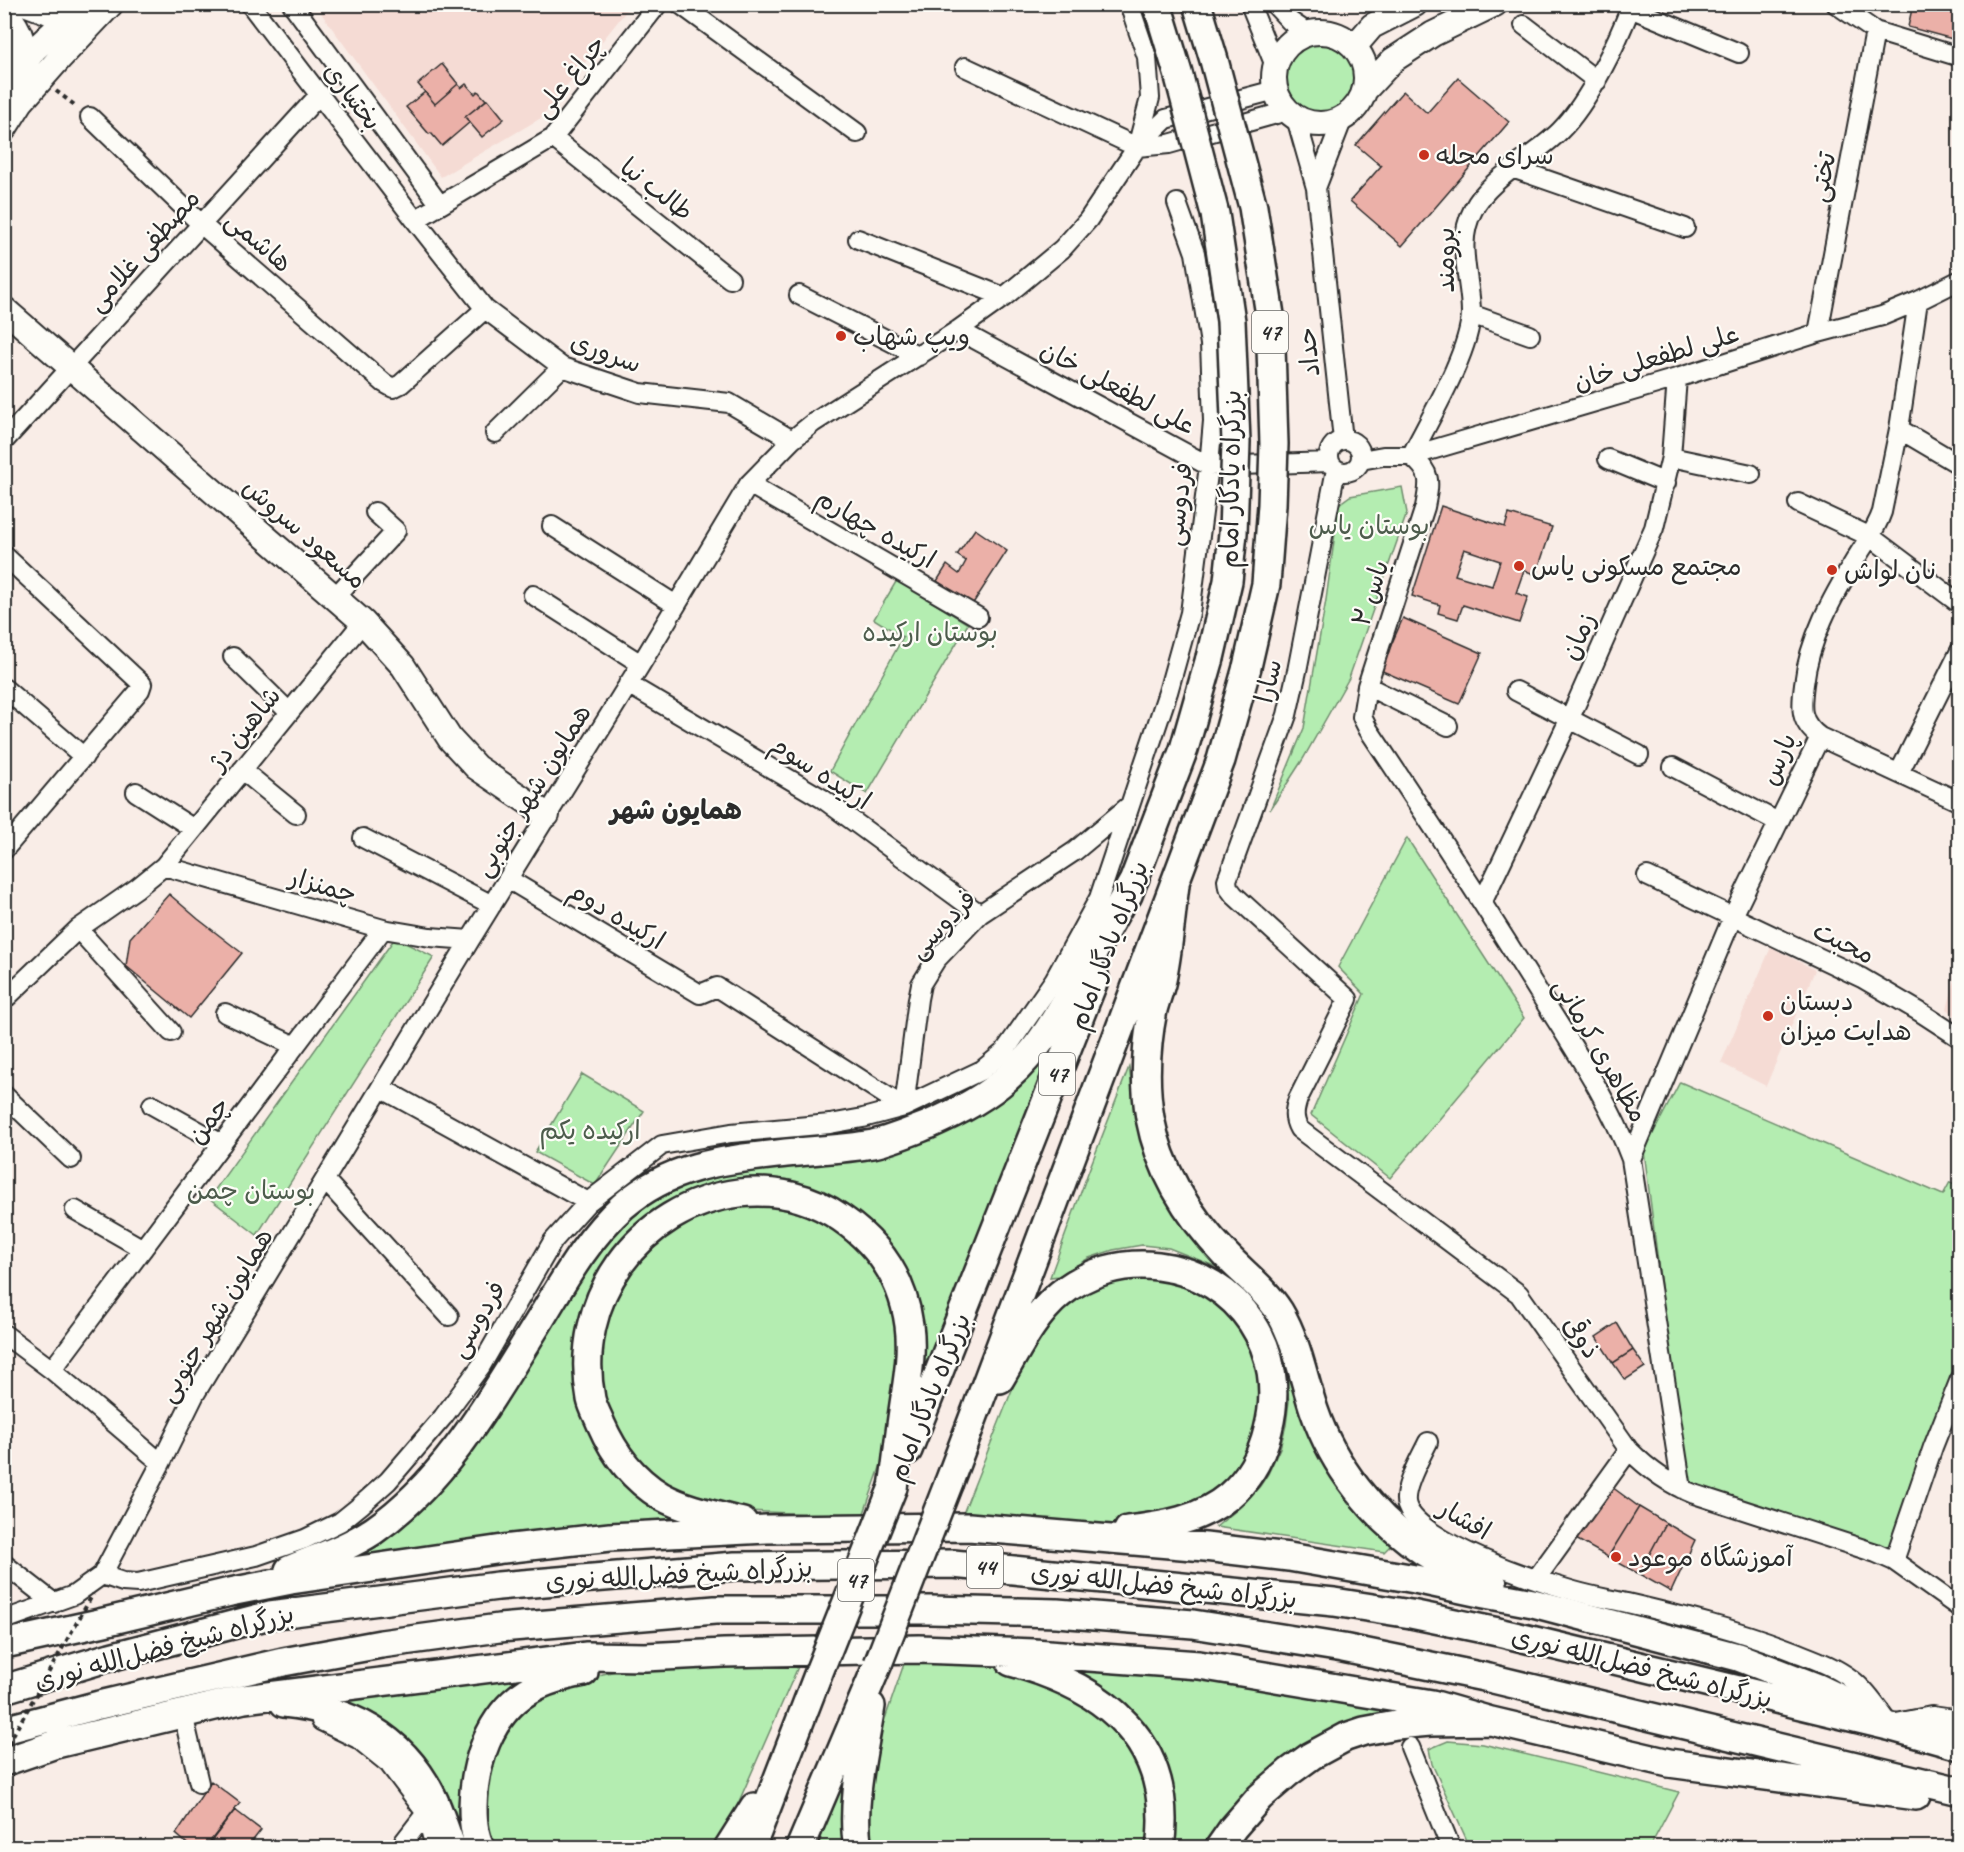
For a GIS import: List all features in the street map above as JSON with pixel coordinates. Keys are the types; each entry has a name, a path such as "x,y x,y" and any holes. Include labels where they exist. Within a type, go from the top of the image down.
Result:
{"highway":[{"name":"بزرگراه یادگار امام","path":"751,1848 1135,878 1184,748 1210,658 1228,581 1233,533 1236,442 1231,321 1215,214 1178,73 1157,4"},
{"name":"بزرگراه یادگار امام","path":"800,1848 878,1664 971,1426 1013,1308 1175,885 1221,760 1247,667 1266,584 1274,444 1270,315 1253,207 1197,4"},
{"path":"230,1592 353,1543 390,1518 416,1494 471,1428 560,1287 595,1237 624,1206 648,1189 670,1176 703,1164 874,1143 911,1132 948,1116 985,1095 1006,1079 1023,1063 1058,1016 1135,878"},
{"path":"1175,885 1163,977 1149,1031 1146,1066 1150,1118 1159,1150 1185,1204 1205,1232 1259,1286 1279,1311 1290,1335 1314,1412 1332,1451 1378,1513 1424,1551 1446,1564 1738,1657 1849,1702 1892,1727"},
{"path":"767,1528 686,1507 662,1496 639,1481 622,1461 605,1432 592,1401 587,1363 592,1323 615,1269 640,1240 654,1228 671,1215 692,1205 724,1195 748,1192 773,1192 802,1198 840,1217 857,1229 880,1252 894,1274 904,1301 909,1326 908,1384 893,1487"},
{"path":"971,1426 1042,1313 1059,1294 1096,1273 1121,1266 1146,1265 1170,1268 1196,1275 1218,1286 1236,1302 1253,1323 1265,1347 1272,1370 1274,1394 1265,1441 1260,1455 1245,1479 1228,1497 1184,1521 1081,1536"},
{"path":"4,1644 291,1580 503,1549 610,1537 767,1528 969,1527 1081,1536 1289,1557 1485,1594 1535,1591"},
{"name":"بزرگراه شیخ فضل‌الله نوری","path":"4,1689 110,1657 270,1615 498,1586 735,1566 953,1564 1334,1602 1411,1614 1498,1632 1892,1727 1959,1746"},
{"name":"بزرگراه شیخ فضل‌الله نوری","path":"4,1730 99,1705 284,1662 381,1644 499,1628 715,1610 930,1610 1057,1613 1193,1624 1343,1648 1489,1678 1959,1791"},
{"path":"4,1753 56,1744 244,1699 587,1656 645,1658 724,1653 908,1650 1034,1653 1199,1665 1432,1704 1491,1721 1669,1763 1959,1802"},
{"path":"972,1652 1037,1669 1072,1684 1102,1701 1129,1725 1148,1752 1160,1794 1163,1829 1160,1848"},
{"path":"481,1848 473,1819 473,1791 477,1767 495,1725 512,1704 527,1691 550,1679 645,1658"},
{"path":"858,1848 856,1835 858,1784 878,1664"},
{"path":"244,1699 312,1706 341,1714 376,1732 396,1747 416,1769 433,1797 452,1848"},
{"path":"1219,1848 1260,1797 1311,1756 1346,1737 1396,1725 1491,1721"},
{"path":"4,1762 56,1744"},
{"path":"728,1848 784,1764"}],"main road":[{"path":"1365,90 1365,66 1360,55 1343,38 1332,33 1308,33 1297,38 1287,45 1275,66 1273,78 1286,106 1320,124 1332,123 1343,118 1356,106 1365,90 1392,60 1433,34 1494,4"},
{"path":"1354,47 1372,26 1413,5"},
{"path":"7,85 35,49 78,18 106,6"},
{"path":"4,10 20,32 23,49 21,58 7,85"},
{"path":"4,129 21,102 42,79 78,18"},
{"name":"مسعود سروش","path":"4,309 363,622 403,666 450,739 476,767 547,816"},
{"path":"1892,1727 1932,1719 1959,1722"}],"street":[{"path":"18,4 78,18"},
{"name":"بختیاری","path":"250,4 415,220"},
{"name":"بختیاری","path":"292,4 440,205"},
{"name":"چراغ‌ علی","path":"415,220 553,138 658,4"},
{"path":"680,4 857,133"},
{"path":"1129,4 1147,57 1150,98 1137,147"},
{"path":"1250,4 1275,66"},
{"path":"1274,4 1290,21 1308,33"},
{"path":"1836,4 1875,31 1959,57"},
{"path":"1631,6 1738,53"},
{"name":"برومند","path":"1411,456 1458,362 1466,336 1471,314 1465,263 1466,226 1479,200 1491,186 1562,130 1596,81 1631,6"},
{"path":"1524,25 1596,81"},
{"name":"تختی","path":"1818,333 1875,31"},
{"path":"965,67 1137,147 1169,144 1286,106"},
{"name":"مصطفی غلامی","path":"4,441 320,94"},
{"path":"1137,147 1166,119 1286,106"},
{"name":"حداد","path":"1286,106 1316,188 1343,440"},
{"name":"هاشمی","path":"90,117 201,224 375,376 393,388 401,384 485,309"},
{"path":"1316,188 1343,118"},
{"name":"طالب‌ نیا","path":"553,138 730,279"},
{"name":"همایون‌ شهر جنوبی","path":"102,1575 195,1395 749,484 792,440 813,423 958,330 1004,297 1062,249 1088,220 1137,147"},
{"path":"1515,169 1685,228"},
{"name":"فردوسی","path":"102,1575 123,1582 138,1583 256,1556 305,1539 340,1521 388,1481 443,1417 481,1366 553,1241 588,1202 662,1145 731,1133 830,1124 904,1107 982,1070 1004,1052 1054,980 1099,898 1168,692 1190,613 1213,421 1210,344 1195,254 1177,203"},
{"name":"سروری","path":"415,220 485,309 562,367 640,393 729,403 792,440"},
{"path":"858,238 1004,297"},
{"name":"علی لطفعلی خان","path":"1361,460 1383,456 1411,456 1677,378 1818,333 1882,316 1959,280"},
{"path":"799,295 919,356"},
{"name":"پارس","path":"1631,1159 1732,916 1820,737 1810,730 1803,713 1801,705 1804,679 1812,644 1843,580 1871,537 1882,512 1899,429 1917,301"},
{"path":"1471,314 1530,334"},
{"name":"علی لطفعلی خان","path":"958,330 1209,466 1333,465"},
{"path":"495,433 562,367"},
{"name":"زمان","path":"1483,901 1569,720 1654,528 1671,457 1677,378"},
{"path":"1899,429 1959,465"},
{"path":"1343,440 1351,441 1359,446 1361,460 1356,469 1341,471 1333,465 1329,456 1332,446 1343,440"},
{"name":"یاس ۲","path":"1362,717 1367,686 1425,507 1429,488 1428,474 1422,464 1411,456"},
{"path":"1671,457 1751,474"},
{"path":"1608,459 1666,483"},
{"name":"سارا","path":"1333,465 1298,671 1287,715 1227,880 1228,887 1234,895 1348,999"},
{"name":"ارکیده چهارم","path":"749,484 978,617"},
{"path":"1798,502 1871,537 1959,604"},
{"path":"335,597 396,531 375,512"},
{"path":"552,526 676,605"},
{"path":"4,555 141,684 140,690 4,850"},
{"path":"533,595 641,664"},
{"name":"شاهین دژ","path":"4,1000 78,929 164,866 363,622"},
{"path":"1899,773 1959,651"},
{"path":"233,657 289,712"},
{"name":"ارکیده سوم","path":"628,684 823,799 980,914"},
{"path":"1367,686 1448,726"},
{"path":"4,688 84,757"},
{"path":"1516,691 1639,755"},
{"name":"مظاهری کرمانی","path":"1362,717 1483,901 1602,1094 1622,1136 1631,1159 1682,1489"},
{"path":"1820,737 1959,802"},
{"path":"1673,767 1778,822"},
{"path":"243,770 296,814"},
{"path":"136,792 194,829"},
{"name":"فردوسی","path":"904,1107 921,984 936,960 980,914 1075,851 1129,806"},
{"path":"363,838 492,905"},
{"name":"چمنزار","path":"164,866 383,929 430,937 470,940"},
{"name":"محبت","path":"1647,876 1862,978 1959,1038"},
{"name":"ارکیده دوم","path":"508,879 700,994 717,987 904,1107"},
{"path":"78,929 171,1032"},
{"name":"چمن","path":"52,1370 383,929"},
{"name":"ذوقی","path":"1348,999 1294,1111 1299,1129 1519,1294 1629,1450 1648,1466 1682,1489 1894,1561 1959,1608"},
{"path":"225,1013 295,1046"},
{"path":"381,1088 588,1202"},
{"path":"4,1095 71,1159"},
{"path":"152,1105 222,1144"},
{"path":"325,1180 449,1316"},
{"path":"75,1210 143,1249"},
{"path":"4,1334 52,1370 161,1463"},
{"path":"1894,1561 1959,1379"},
{"name":"افشار","path":"1428,1442 1407,1490 1406,1504 1412,1517 1448,1542 1484,1559 1535,1591"},
{"path":"1535,1591 1629,1450"},
{"path":"4,1564 54,1603"},
{"path":"4,1620 74,1595 102,1575"},
{"path":"183,1714 200,1783"},
{"path":"321,1721 358,1739 389,1764 426,1813 435,1848"},
{"path":"1410,1747 1451,1848"},
{"path":"399,1848 426,1813"}],"path":[{"path":"42,79 90,117"},
{"path":"4,1753 93,1594"}],"shaded area":[{"path":"315,5 631,5 541,118 441,177"},
{"name":"دبستان هدایت میزان","path":"1771,947 1815,970 1766,1086 1721,1063"},
{"path":"1959,965 1959,1019 1947,1009"}],"green space":[{"path":"1314,44 1328,44 1340,49 1350,59 1355,78 1350,97 1340,107 1328,112 1314,112 1302,107 1292,97 1287,85 1287,71 1292,59 1302,49"},
{"name":"بوستان یاس","path":"1402,487 1407,513 1349,678 1303,759 1270,810 1304,728 1326,600 1339,504 1350,496"},
{"name":"بوستان ارکیده","path":"897,580 968,624 867,794 830,771 903,637 874,619"},
{"path":"1407,838 1524,1018 1390,1178 1311,1115 1364,994 1338,967"},
{"name":"بوستان چمن","path":"395,938 434,957 257,1235 209,1198"},
{"path":"1072,1007 909,1427 893,1253 769,1180 741,1179 708,1185 677,1197 650,1213 619,1243 606,1262 580,1318 576,1350 578,1391 587,1429 604,1458 729,1524 287,1577 372,1541 579,1271 634,1209 690,1177 930,1136"},
{"path":"1129,1067 1142,1141 1161,1189 1176,1215 1211,1255 1265,1305 1368,1515 1390,1546 1384,1552 1216,1527 1244,1504 1268,1474 1280,1448 1289,1401 1275,1339 1261,1313 1238,1285 1219,1268 1169,1248 1142,1245 1113,1250 1089,1258 1059,1276 1050,1277"},
{"name":"ارکیده یکم","path":"582,1074 644,1111 595,1185 535,1152"},
{"path":"1680,1082 1943,1195 1950,1182 1959,1186 1959,1359 1887,1551 1686,1484 1644,1151"},
{"path":"742,1205 774,1205 813,1216 843,1233 880,1271 900,1318 897,1419 863,1516 745,1511 716,1506 665,1486 627,1449 613,1424 604,1398 600,1349 611,1308 633,1270 660,1239 682,1223 710,1211"},
{"path":"1169,1276 1222,1301 1260,1361 1262,1418 1239,1471 1191,1510 1142,1522 1112,1525 962,1516 1029,1347 1047,1319 1099,1282"},
{"path":"907,1655 988,1664 1017,1670 1050,1681 1123,1731 1151,1790 1151,1847 870,1848 866,1821 876,1745"},
{"path":"1033,1659 1219,1677 1435,1715 1287,1758 1262,1776 1229,1812 1204,1847 1169,1847 1160,1760"},
{"path":"801,1660 719,1847 494,1847 483,1806 488,1769 515,1713 564,1683 616,1671"},
{"path":"590,1661 507,1695 471,1847 462,1847 457,1834 307,1698"},
{"path":"858,1737 851,1847 811,1848"},
{"path":"1448,1741 1483,1744 1679,1792 1650,1847 1470,1847 1432,1764 1429,1749"}],"building":[{"path":"1913,4 1960,4 1960,41 1908,27"},
{"path":"442,64 458,84 435,104 418,84"},
{"name":"سرای محله","path":"1458,78 1509,122 1402,246 1350,201 1381,166 1356,145 1403,91 1427,113"},
{"path":"458,84 461,88 466,84 475,94 478,91 486,100 465,117 470,122 442,146 406,107 425,92 435,104"},
{"path":"488,99 504,119 482,137 465,117"},
{"name":"مجتمع مسکونی یاس","path":"1441,506 1505,527 1509,514 1552,527 1536,575 1524,570 1516,593 1528,597 1519,623 1463,605 1458,619 1438,613 1440,605 1412,596","holes":["1464,549 1500,561 1492,586 1455,575"]},
{"path":"975,529 1007,551 972,605 937,581 947,565 959,574 966,561 957,555"},
{"path":"1403,618 1482,653 1459,704 1380,670"},
{"path":"169,894 242,953 189,1018 126,966 130,938"},
{"path":"1617,1323 1633,1350 1613,1363 1596,1337"},
{"path":"1633,1350 1645,1367 1625,1380 1613,1363"},
{"path":"1612,1487 1639,1507 1608,1557 1574,1538"},
{"path":"1639,1507 1666,1523 1639,1574 1608,1557"},
{"path":"1666,1523 1695,1540 1671,1592 1639,1574"},
{"path":"211,1781 240,1803 205,1848 192,1848 176,1834"},
{"path":"235,1810 261,1830 247,1848 206,1848"}],"place":[{"name":"سرای محله","path":"1424,155"},
{"name":"ویپ شهاب","path":"841,336"},
{"name":"مجتمع مسکونی یاس","path":"1519,566"},
{"name":"نان لواش","path":"1832,570"},
{"name":"دبستان هدایت میزان","path":"1768,1016"},
{"name":"آموزشگاه موعود","path":"1616,1557"}],"district":[{"name":"همایون شهر","path":"676,810"}]}
